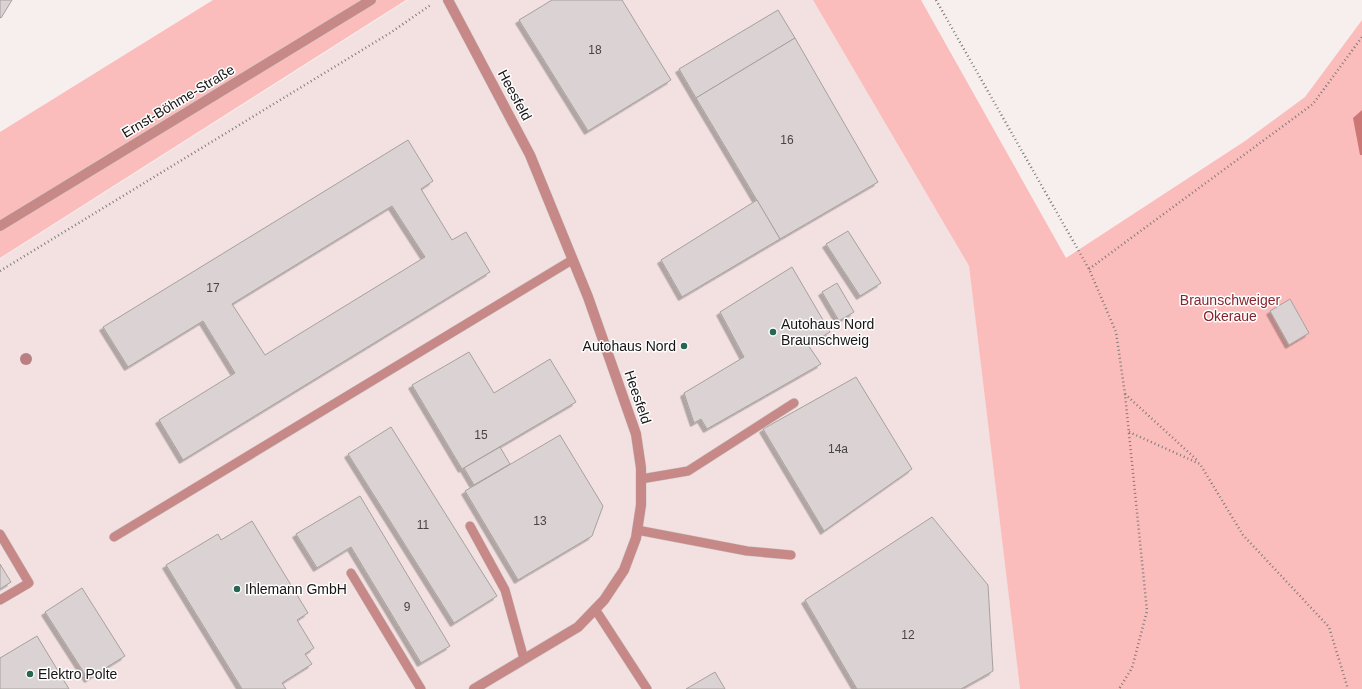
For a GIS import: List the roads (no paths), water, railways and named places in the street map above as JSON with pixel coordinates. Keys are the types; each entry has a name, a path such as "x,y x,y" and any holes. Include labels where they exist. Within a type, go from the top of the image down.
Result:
{"street":[{"name":"Heesfeld","path":"448,0 530,155 588,298 636,434 641,468 641,505 636,538 624,570 604,600 578,627 474,689"},
{"name":"Ernst-Böhme-Straße","path":"0,226 369,1"}],"lane":[{"path":"114,537 572,260"},
{"path":"641,480 688,471 794,403"},
{"path":"470,526 505,590 524,659"},
{"path":"637,530 747,551 791,555"},
{"path":"0,534 29,583 0,600"},
{"path":"352,573 421,689"},
{"path":"595,609 647,689"}],"place":[{"name":"Autohaus Nord Braunschweig","path":"773,332"},
{"name":"Autohaus Nord","path":"684,346"},
{"name":"Ihlemann GmbH","path":"237,589"},
{"name":"Elektro Polte","path":"30,674"}],"park label":[{"name":"Braunschweiger Okeraue","path":"1230,308"}]}
